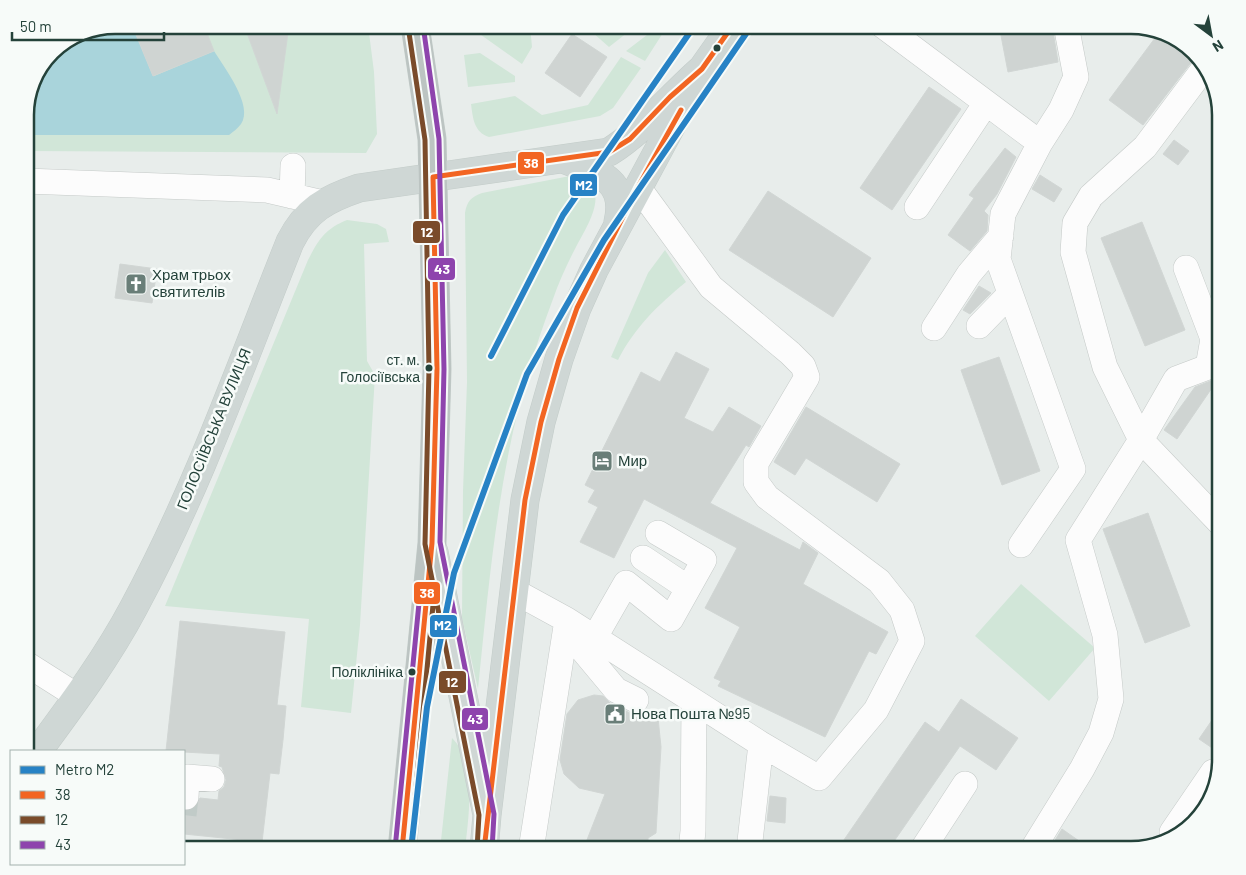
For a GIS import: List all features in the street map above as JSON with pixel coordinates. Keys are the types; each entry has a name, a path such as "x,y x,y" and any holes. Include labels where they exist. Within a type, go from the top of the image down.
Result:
{"highway":[{"path":"403,841 432,544 437,370 432,138 416,34"}],"main road":[{"path":"485,841 525,500 544,413 577,308 616,228 702,69 727,34"},
{"name":"ГОЛОСІЇВСЬКА ВУЛИЦЯ","path":"39,750 101,664 168,542 290,242 300,224 323,202 359,188 609,152 630,139 670,97 702,69"},
{"path":"562,159 592,170 605,177 616,187 621,207 616,228"},
{"path":"432,544 487,815"}],"street":[{"path":"898,34 1040,143"},
{"path":"1020,545 1073,469 998,260 1003,214 1076,77 1068,34"},
{"path":"1200,73 1144,147 1091,196 1075,223 1073,252 1105,367 1141,440 1212,515"},
{"path":"918,208 986,103"},
{"path":"292,196 293,166"},
{"path":"34,181 267,190 323,202"},
{"path":"514,591 595,637 694,702 819,778 876,710 912,641 902,610 879,580 767,497 756,482 756,463 807,377 803,366 710,288 638,187"},
{"path":"934,328 969,274 1001,236"},
{"path":"1186,268 1212,336"},
{"path":"979,326 1010,294"},
{"path":"1038,841 1082,769 1101,733 1111,699 1104,635 1078,540 1141,440 1176,379 1212,365"},
{"path":"595,637 626,583 671,619 704,560 658,533"},
{"path":"643,558 688,588"},
{"path":"567,620 580,648 616,690 636,700"},
{"path":"532,841 567,620"},
{"path":"34,670 77,696"},
{"path":"692,841 694,702"},
{"path":"750,841 761,744"},
{"path":"1175,828 1211,775"},
{"path":"186,797 187,777 212,779"},
{"path":"928,841 965,784"}],"green space":[{"path":"104,34 369,34 374,72 377,134 366,153 34,151 34,109 42,79 50,65 74,45"},
{"path":"480,34 531,34 532,47 522,64"},
{"path":"594,34 626,34 609,47"},
{"path":"648,34 662,34 645,61 626,51"},
{"path":"480,53 515,76 515,82 468,87 464,55"},
{"path":"621,57 641,68 613,108 600,116 489,137 480,132 475,124 471,104 515,96 542,115 588,105"},
{"path":"570,176 584,180 592,187 595,195 595,205 587,227 569,260 555,293 533,357 517,417 498,514 478,689 462,618 463,491 467,382 465,213 470,200 482,193"},
{"path":"347,220 377,224 386,229 389,242 364,244 367,361 375,375 360,625 351,713 301,707 309,619 165,606 308,260 323,235 339,223"},
{"path":"665,250 686,282 648,317 632,337 618,360 611,357 648,273"},
{"path":"1021,584 1095,648 1049,701 975,636"},
{"path":"452,738 460,749 468,776 469,807 466,841 441,841"}],"water":[{"path":"104,34 136,34 154,76 214,51 236,87 244,107 244,116 241,124 229,135 34,135 34,109 42,79 50,65 61,54 89,38"}],"building":[{"path":"136,34 184,34 185,36 190,34 207,34 214,51 153,76"},
{"path":"247,34 288,34 277,114"},
{"path":"572,34 607,57 580,97 545,73"},
{"path":"1001,34 1053,34 1058,62 1008,72"},
{"path":"1155,38 1176,47 1186,55 1186,60 1192,61 1143,125 1109,100"},
{"path":"929,87 961,109 892,210 860,188"},
{"path":"1174,140 1189,151 1178,165 1163,154"},
{"path":"1005,148 1016,157 997,194 984,211 988,215 987,231 970,251 948,235 974,198 969,195"},
{"path":"1040,175 1062,189 1054,202 1032,189"},
{"path":"768,191 871,258 833,317 729,250"},
{"path":"1142,222 1185,330 1145,346 1101,238"},
{"name":"Храм трьох святителів","path":"120,264 157,269 152,303 115,298"},
{"path":"979,286 991,293 970,314 963,310"},
{"path":"676,352 709,369 684,418 713,432 729,407 761,426 749,447 746,445 710,503 800,550 803,542 818,553 803,584 888,632 876,654 869,651 825,737 718,686 721,681 714,678 740,627 705,608 737,548 644,499 614,558 580,542 598,507 588,502 595,490 585,485 641,372 660,382"},
{"path":"999,357 1040,471 1002,485 961,370"},
{"path":"1212,380 1212,388 1177,439 1164,430 1195,387"},
{"path":"806,407 900,464 877,502 806,458 795,475 774,462"},
{"path":"1148,513 1190,626 1145,643 1103,529"},
{"path":"180,621 285,632 277,705 286,706 283,740 279,774 270,773 262,841 185,834 185,811 193,810 200,798 218,800 219,791 224,787 226,780 222,767 219,766 220,754 166,750"},
{"path":"594,695 603,696 610,703 630,713 637,714 647,709 658,718 661,747 656,833 648,838 648,841 587,841 605,794 579,788 564,774 560,760 567,714 578,700"},
{"path":"961,699 1018,738 996,770 960,746 894,841 843,841 925,722 939,732"},
{"path":"1212,720 1212,748 1199,739"},
{"path":"770,796 786,798 785,823 767,821"},
{"path":"1062,829 1079,841 1055,841"}],"tunnel":[{"path":"185,806 186,797"}],"metro line":[{"name":"M2","path":"491,356 563,215 689,34"},
{"name":"M2","path":"412,841 427,707 454,573 527,374 604,240 746,34"}],"transit line":[{"name":"12","path":"409,34 425,140 429,369 425,544 479,815 477,841"},
{"name":"43","path":"424,34 439,139 444,369 440,542 494,814 492,841"},
{"name":"38","path":"403,841 432,543 437,369 433,177 609,152 630,139 670,97 702,69 727,34"},
{"name":"38","path":"485,841 525,500 541,422 559,359 577,308 638,187 681,110"},
{"name":"43","path":"396,841 419,603"},
{"name":"12","path":"411,841 433,605"}],"place":[{"name":"Храм трьох святителів","path":"136,284"},
{"name":"ст. м. Голосіївська","path":"429,368"},
{"name":"Мир","path":"602,461"},
{"name":"Поліклініка","path":"412,672"},
{"name":"Нова Пошта №95","path":"615,714"}]}
